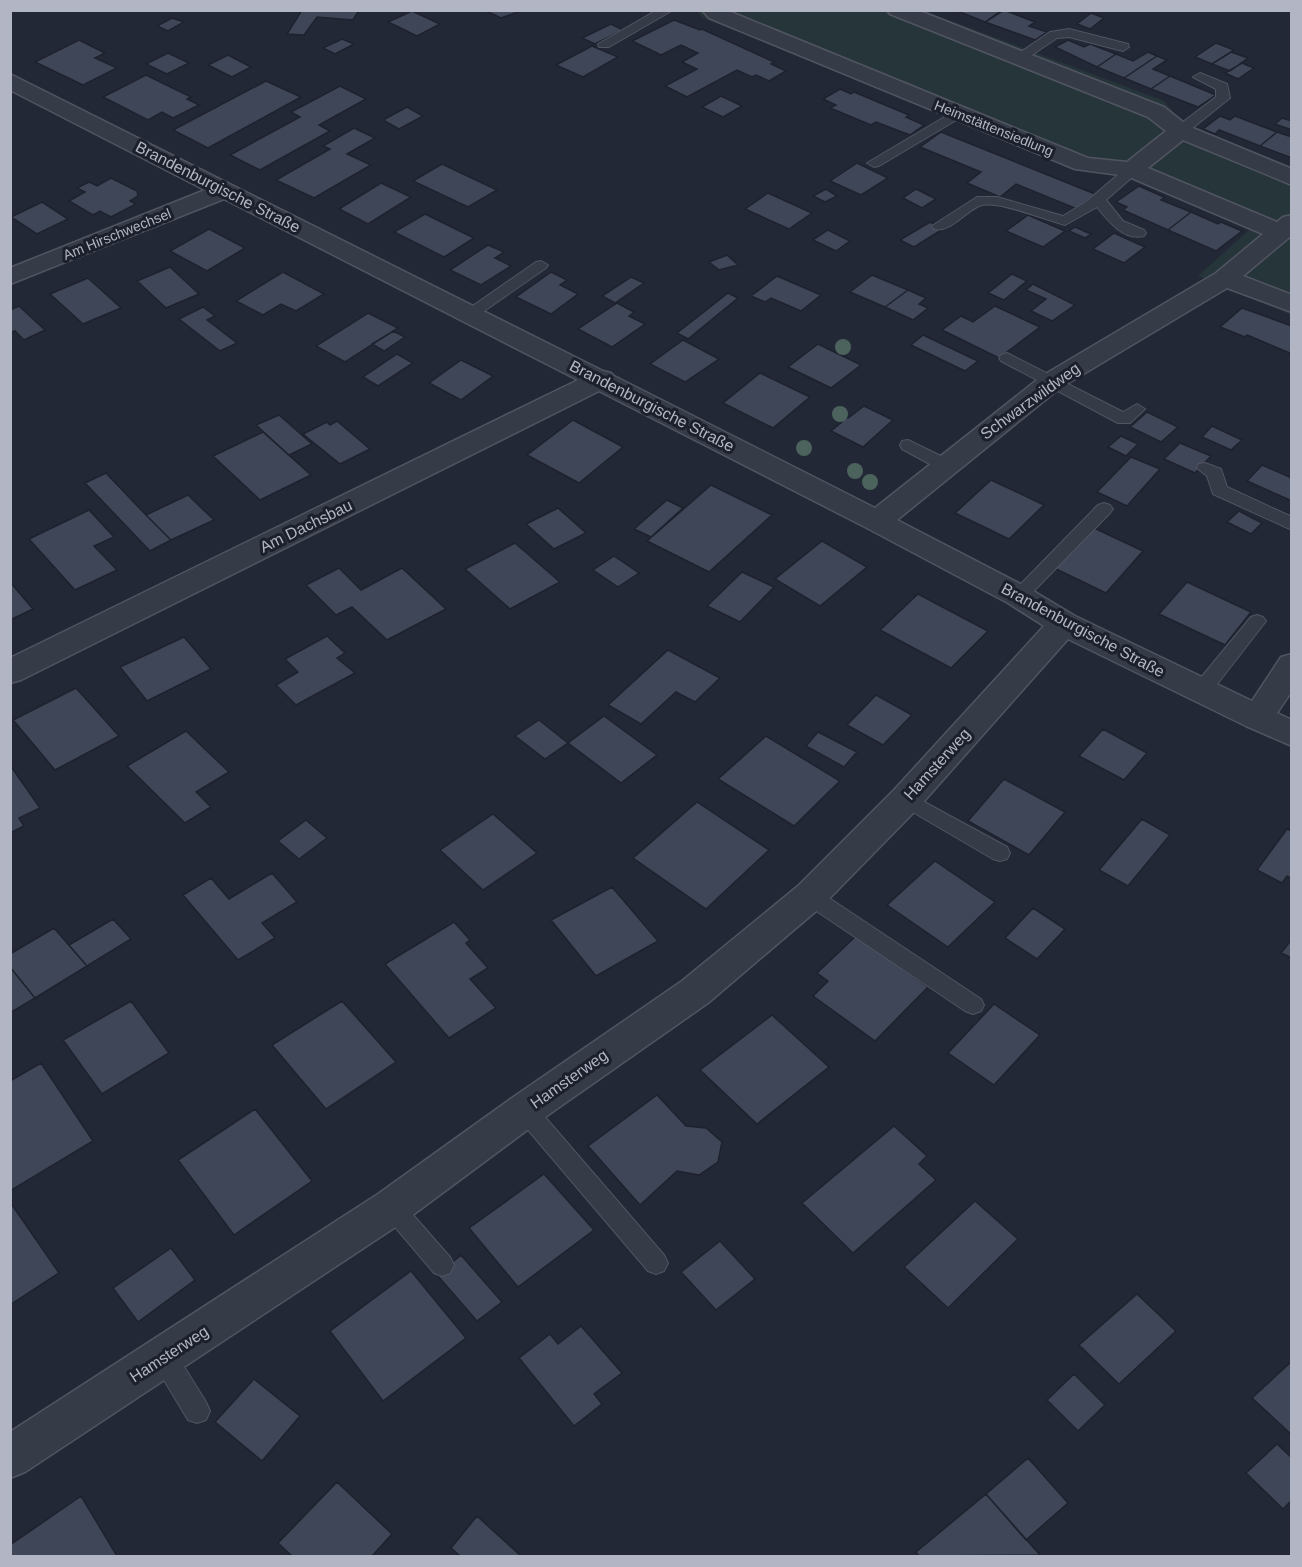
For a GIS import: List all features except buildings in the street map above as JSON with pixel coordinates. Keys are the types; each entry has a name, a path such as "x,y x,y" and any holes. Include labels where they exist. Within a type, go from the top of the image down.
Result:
{"street":[{"name":"Heimstättensiedlung","path":"712,10 716,14 1083,164 1132,170 1286,227 1225,278"},
{"path":"897,10 1156,112 1180,131 1292,178"},
{"name":"Brandenburgische Straße","path":"10,81 469,315 602,379 1019,596 1064,624 1292,734"},
{"path":"1132,170 1180,131"},
{"name":"Am Hirschwechsel","path":"10,277 197,203 222,190"},
{"path":"1225,278 1292,304"},
{"name":"Schwarzwildweg","path":"877,521 1051,382 1225,278"},
{"name":"Am Dachsbau","path":"10,672 602,379"},
{"name":"Hamsterweg","path":"10,1457 392,1207 525,1110 695,992 810,896 906,799 1064,624"},
{"path":"1257,718 1292,665"}],"lane":[{"path":"604,44 666,10"},
{"path":"1018,58 1054,35 1069,33 1123,47"},
{"path":"1180,131 1224,98 1222,87 1200,77"},
{"path":"874,163 958,113"},
{"path":"939,226 977,201 997,201 1065,221 1098,199 1132,170"},
{"path":"1098,199 1118,224 1139,233"},
{"path":"469,315 541,265"},
{"path":"1008,358 1125,419"},
{"path":"908,445 945,465"},
{"path":"1205,468 1215,473 1219,490 1292,524"},
{"path":"1019,596 1104,509"},
{"path":"1201,691 1257,621"},
{"path":"906,799 1000,853"},
{"path":"810,896 973,1005"},
{"path":"525,1110 656,1263"},
{"path":"392,1207 442,1265"},
{"path":"164,1357 197,1411"}],"shaded area":[{"path":"697,11 925,11 1164,101 1184,124 1291,166 1291,315 1198,276 1249,230 1120,174 1070,168 702,17"}]}
